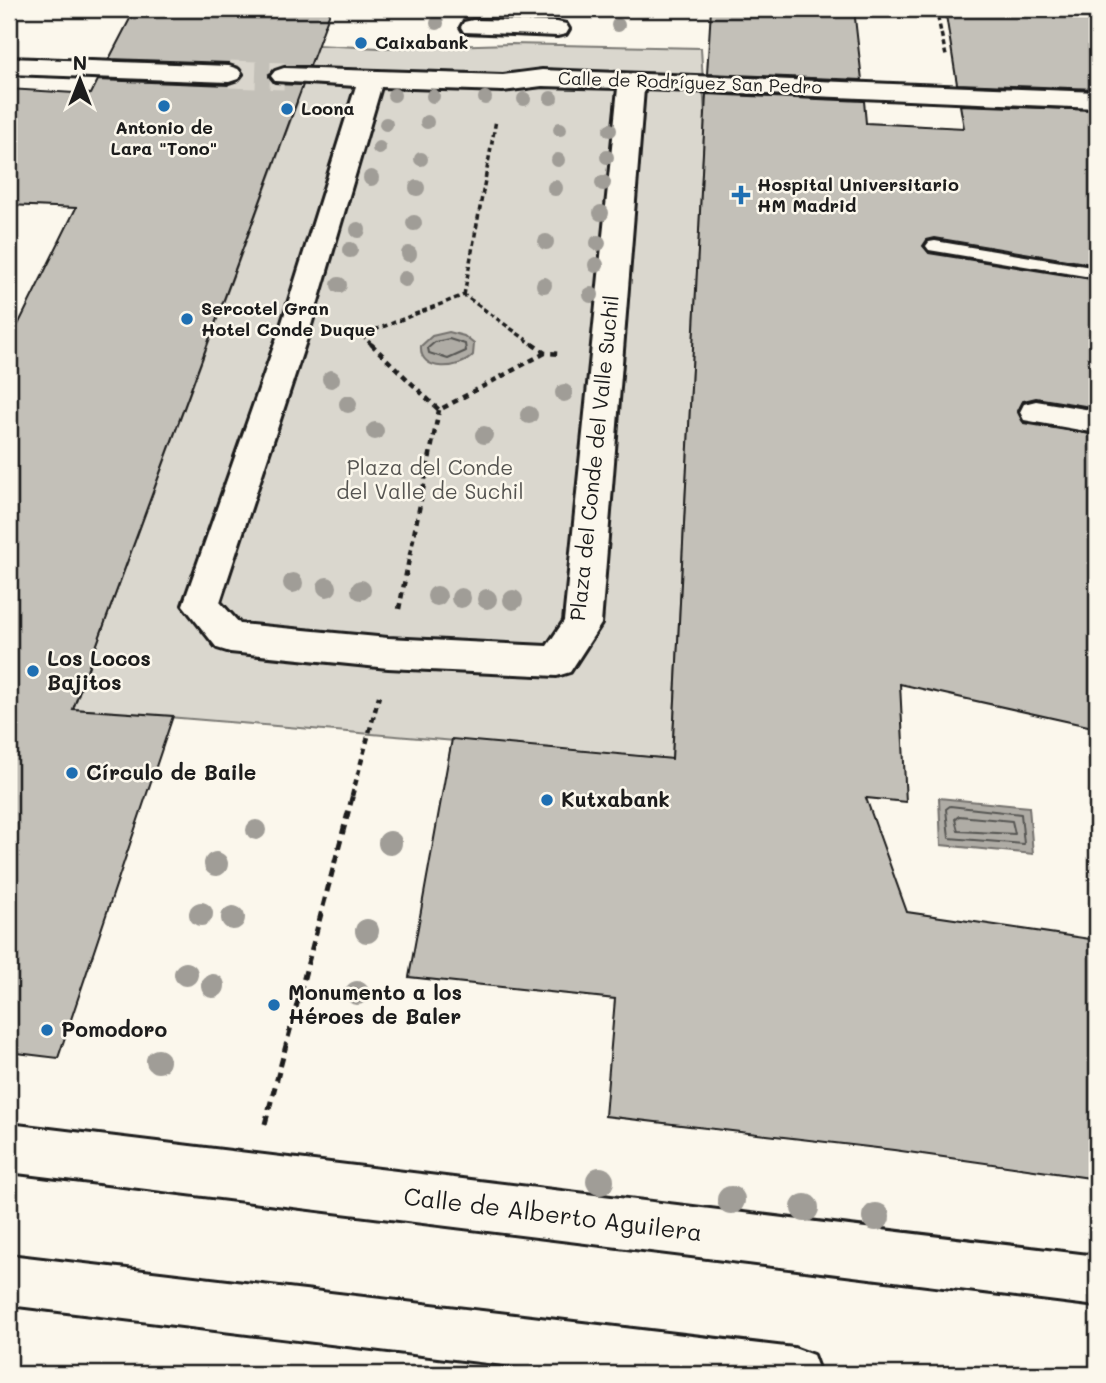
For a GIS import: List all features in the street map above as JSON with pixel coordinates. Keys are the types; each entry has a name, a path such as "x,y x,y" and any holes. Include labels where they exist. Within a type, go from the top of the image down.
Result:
{"street":[{"path":"469,46 563,19"},
{"path":"542,78 544,46 563,19"},
{"name":"Calle de Rodríguez San Pedro","path":"284,76 371,79 469,46 503,83 542,78 1097,100"},
{"path":"9,66 229,74"},
{"name":"Plaza del Conde del Valle Suchil","path":"371,79 295,329 201,605 230,638 388,653 557,661 582,624 632,81"},
{"path":"1036,412 1097,422"},
{"name":"Calle de Alberto Aguilera","path":"9,1148 1097,1281"},
{"path":"9,1280 794,1374"}],"lane":[{"path":"935,246 1097,273"}],"path":[{"path":"936,9 953,93"},
{"path":"464,295 503,83"},
{"path":"295,329 362,335 464,295"},
{"path":"464,295 545,353"},
{"path":"362,335 439,410"},
{"path":"250,1179 371,733 439,410 545,353 566,354"}],"green space":[{"name":"Plaza del Conde del Valle de Suchil","path":"511,44 701,48 705,117 672,759 73,709 297,103 274,101 291,56 315,45 380,48"}],"water":[{"path":"449,332 464,336 474,344 473,355 450,366 433,365 426,361 421,346 432,336"},
{"path":"939,798 1029,807 1033,854 941,845"}],"building":[{"path":"135,9 331,9 310,66 283,66 269,74 275,84 303,85 73,709 173,716 58,1058 9,1052 9,343 76,208 9,205 9,89 91,94 98,80 229,85 244,76 240,67 229,63 109,59"},
{"path":"711,9 854,9 862,80 707,74"},
{"path":"945,9 1097,14 1097,89 957,84"},
{"path":"706,94 864,101 866,123 964,128 960,105 1097,110 1097,265 935,238 927,240 923,246 929,253 1097,280 1097,408 1036,398 1023,401 1018,411 1024,423 1097,435 1097,728 900,684 906,802 866,798 907,912 1097,940 1097,1179 894,1150 605,1116 615,999 409,977 452,739 672,759"}],"tunnel":[{"path":"229,74 284,76"}],"place":[{"name":"Caixabank","path":"361,43"},
{"name":"Antonio de Lara \"Tono\"","path":"164,106"},
{"name":"Loona","path":"287,109"},
{"name":"Hospital Universitario HM Madrid","path":"741,195"},
{"name":"Sercotel Gran Hotel Conde Duque","path":"187,319"},
{"name":"Los Locos Bajitos","path":"33,671"},
{"name":"Círculo de Baile","path":"72,773"},
{"name":"Kutxabank","path":"547,800"},
{"name":"Monumento a los Héroes de Baler","path":"274,1005"},
{"name":"Pomodoro","path":"47,1030"}]}
